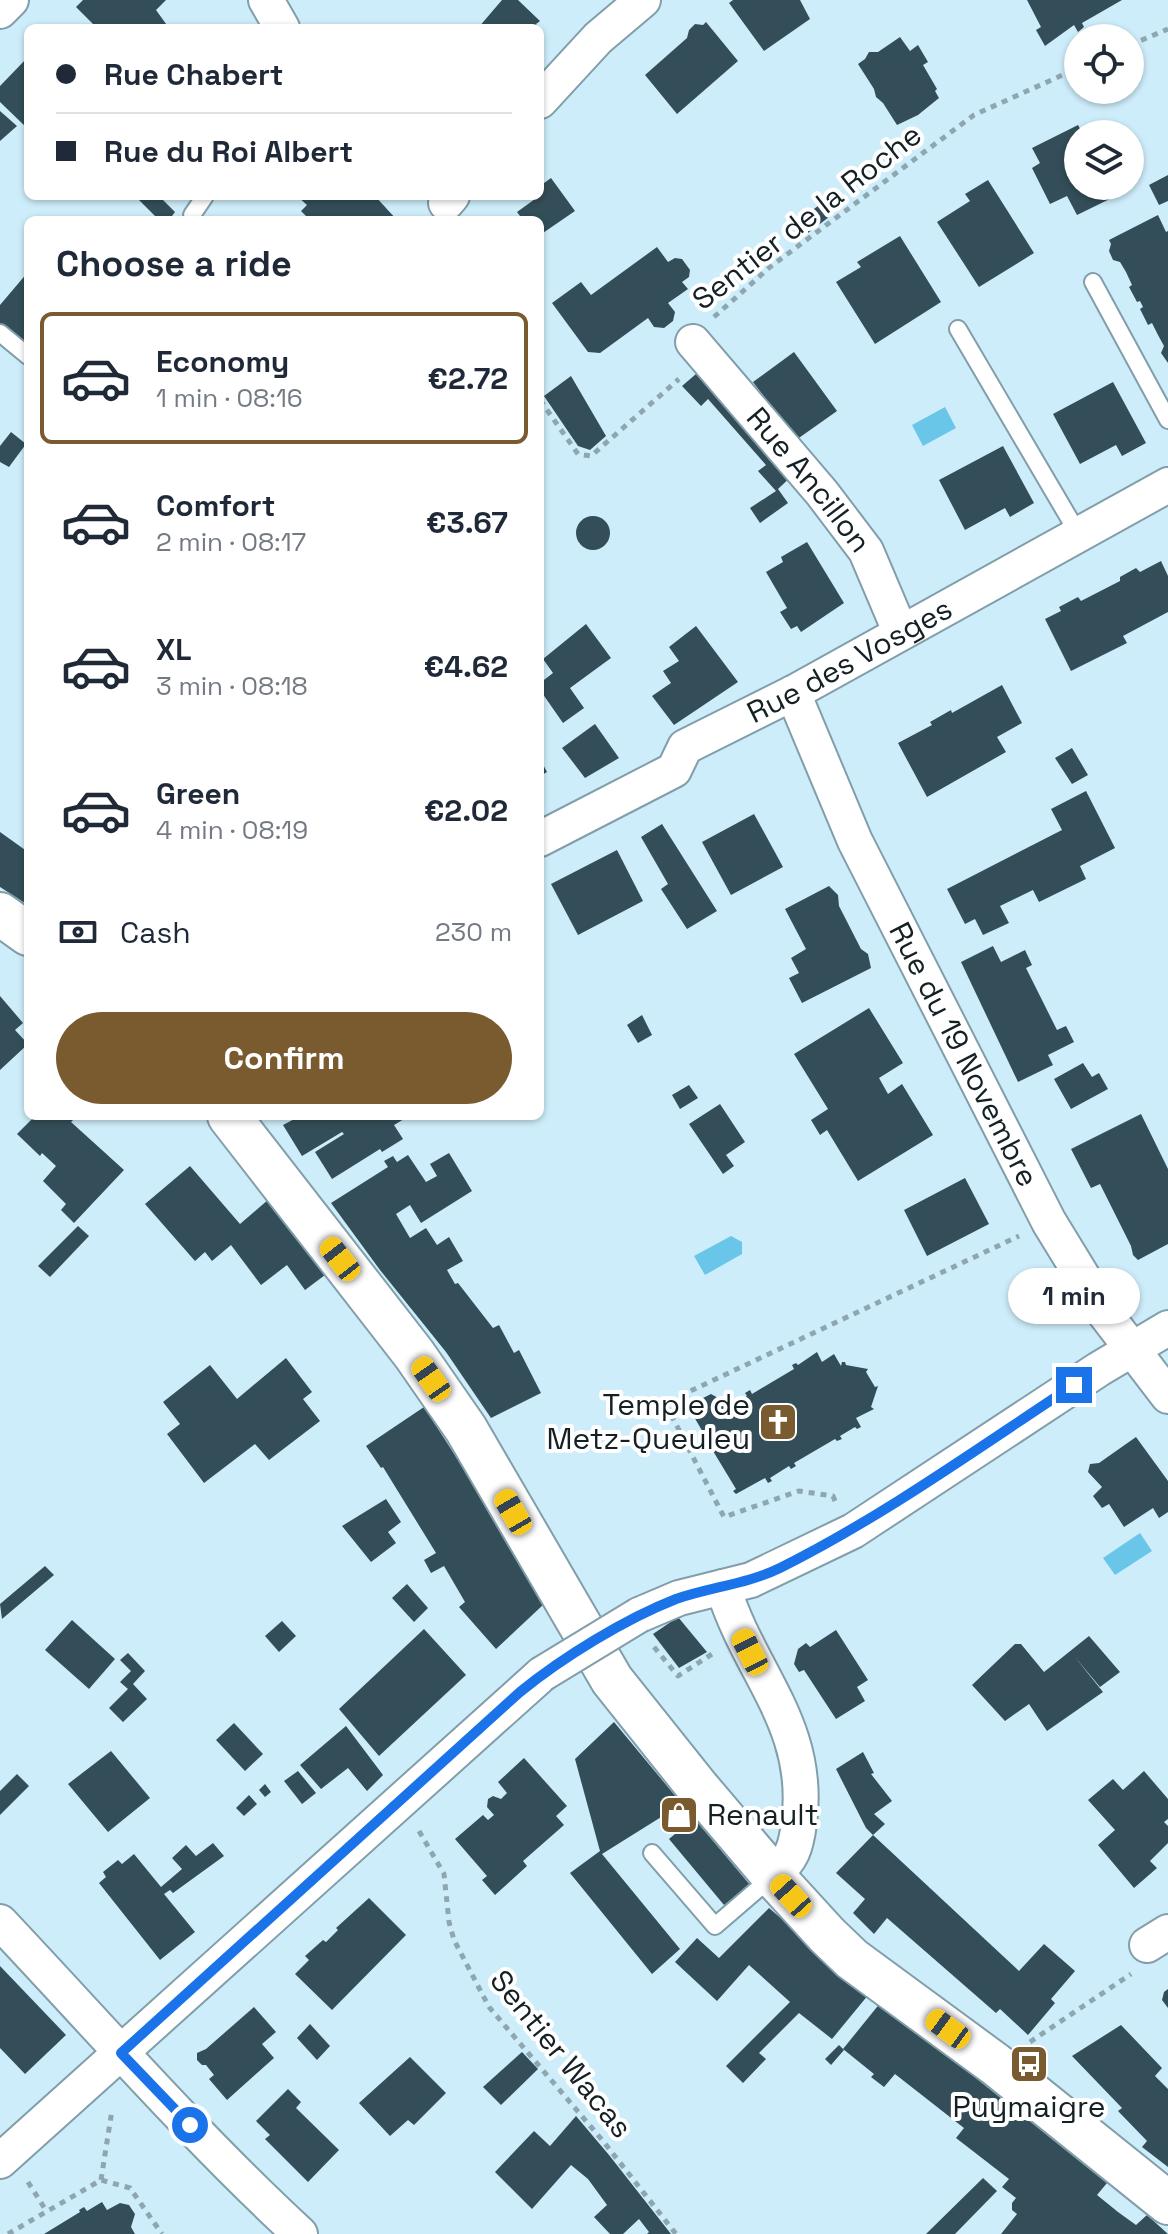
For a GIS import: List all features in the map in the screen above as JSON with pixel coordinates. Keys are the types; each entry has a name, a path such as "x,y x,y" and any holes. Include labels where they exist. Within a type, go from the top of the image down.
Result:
{"street":[{"path":"0,11 11,0"},
{"path":"266,0 280,24"},
{"path":"544,97 598,38 643,0"},
{"name":"Rue Ancillon","path":"693,342 822,493 866,551 900,631"},
{"name":"Rue des Vosges","path":"544,837 674,770 685,747 793,693 1168,485"},
{"name":"Rue du 19 Novembre","path":"793,693 855,841 1049,1222 1106,1315 1168,1396"},
{"path":"0,914 24,931"},
{"path":"232,1120 414,1354 466,1429 612,1680 773,1876 852,1959 995,2064 1168,2203"},
{"path":"0,2161 542,1674 639,1615 679,1598 751,1580 777,1570 853,1531 1168,1328"},
{"path":"723,1587 738,1627 789,1726 801,1773 796,1842 788,1863 773,1876"},
{"path":"0,1922 252,2190 300,2234"}],"lane":[{"path":"192,215 202,200"},
{"path":"1093,282 1168,420"},
{"path":"958,329 1079,535"},
{"path":"0,333 24,353"},
{"path":"652,1853 715,1926 773,1876"}],"path":[{"path":"1144,39 1168,29"},
{"name":"Sentier de la Roche","path":"544,406 578,454 591,456 684,374 700,329 743,289 974,115 1064,74"},
{"path":"833,1496 799,1491 724,1517 665,1403 1049,1222"},
{"path":"654,1647 678,1676 711,1655"},
{"name":"Sentier Wacas","path":"395,1805 416,1827 444,1874 454,1940 489,2007 603,2141 676,2234"},
{"path":"1045,2033 1149,1951"},
{"path":"101,2180 121,2053"},
{"path":"8,2234 101,2180 130,2188 162,2234"}],"water":[{"path":"945,407 956,428 923,446 912,425"},
{"path":"731,1236 742,1242 742,1254 705,1275 694,1256"},
{"path":"1140,1533 1152,1551 1115,1575 1103,1558"}],"building":[{"path":"83,0 166,0 156,10 166,24 93,24 76,7"},
{"path":"502,0 518,0 540,21 536,24 481,24"},
{"path":"733,0 800,0 810,19 764,51 729,3"},
{"path":"1027,0 1122,0 1082,24 1064,24 1064,32 1045,46 1036,30 1041,27"},
{"path":"706,22 738,61 677,114 645,75 687,38 695,24 703,25"},
{"path":"900,37 910,51 918,45 928,62 923,65 939,98 918,115 897,125 876,97 858,64 869,52 878,52"},
{"path":"24,61 24,125 0,102 0,86"},
{"path":"0,111 17,126 0,141"},
{"path":"1064,132 1064,197 1050,204 1032,168 1040,163 1032,148"},
{"path":"1168,175 1168,201 1159,205 1149,185"},
{"path":"551,178 575,211 544,232 544,216 520,216 517,212 534,200 544,200 544,183"},
{"path":"988,180 1034,253 979,287 937,222 970,201 965,194"},
{"path":"139,200 163,200 175,212 172,216 155,216"},
{"path":"301,200 379,200 393,216 306,216 301,211 307,205"},
{"path":"1069,200 1108,200 1077,215"},
{"path":"822,203 829,217 808,233 799,220"},
{"path":"1158,215 1168,231 1168,363 1161,353 1164,346 1152,323 1148,325 1140,309 1143,307 1140,301 1137,302 1129,287 1132,285 1126,272 1120,262 1113,260 1109,251 1109,240"},
{"path":"900,236 941,302 875,344 836,282 861,267 857,262"},
{"path":"657,247 668,262 675,258 682,259 690,270 689,277 682,282 688,289 668,303 675,312 673,321 664,328 654,327 648,318 600,353 588,352 552,303 581,282 591,295"},
{"path":"24,277 24,345 0,324 0,305"},
{"path":"794,352 837,411 796,440 753,382"},
{"path":"703,368 796,472 778,489 788,503 760,523 750,508 776,491 758,471 766,465 708,399 701,406 682,386"},
{"path":"571,376 606,436 590,450 578,446 544,396"},
{"path":"1113,382 1146,443 1122,456 1116,445 1080,464 1053,414"},
{"path":"11,432 24,442 9,467 0,462 0,446"},
{"path":"1003,446 1034,503 1010,517 1005,508 965,530 939,480"},
{"path":"593,516 605,521 610,533 605,545 593,550 581,545 576,533 581,521"},
{"path":"807,542 844,603 801,632 797,626 791,629 780,612 787,608 766,572 783,562 781,557"},
{"path":"1161,561 1168,576 1168,612 1123,636 1127,643 1071,671 1045,619 1061,611 1059,607 1078,597 1081,601 1120,581 1120,577 1136,568 1140,572"},
{"path":"586,624 611,658 570,688 584,708 563,723 544,696 544,680 553,673 544,658"},
{"path":"696,626 738,682 674,725 652,696 671,683 663,671 679,661 669,647"},
{"path":"1002,685 1022,723 997,737 1006,752 927,797 898,743 932,725 930,722 951,710 952,713"},
{"path":"595,724 619,758 585,778 562,748"},
{"path":"1072,748 1088,775 1072,784 1055,758"},
{"path":"1086,791 1115,848 1080,866 1086,879 1039,902 1033,890 1000,906 1009,923 983,935 975,919 965,924 947,889 1062,830 1051,809"},
{"path":"754,814 783,867 731,895 702,842"},
{"path":"662,824 717,911 687,929 661,889 668,884 641,837"},
{"path":"0,832 24,849 24,902 0,887"},
{"path":"617,850 643,901 578,935 551,884"},
{"path":"829,886 838,895 839,906 861,949 868,954 871,968 802,1003 789,978 799,973 791,958 806,949 785,909"},
{"path":"993,946 1001,962 1025,950 1032,965 1026,968 1057,1030 1066,1026 1074,1042 1048,1055 1053,1065 1018,1082 961,962"},
{"path":"0,996 23,1023 15,1030 24,1040 24,1048 0,1070"},
{"path":"869,1008 903,1063 879,1078 888,1094 902,1084 933,1135 858,1181 827,1130 820,1135 811,1120 828,1109 794,1054"},
{"path":"642,1015 652,1035 638,1043 627,1025"},
{"path":"1083,1063 1092,1077 1099,1073 1108,1089 1071,1109 1054,1079"},
{"path":"689,1085 698,1098 680,1109 672,1095"},
{"path":"720,1104 745,1142 726,1155 734,1166 723,1174 689,1124"},
{"path":"1141,1114 1168,1169 1168,1244 1138,1260 1100,1184 1091,1188 1071,1149"},
{"path":"31,1120 73,1120 71,1122 124,1170 74,1223 61,1210 66,1204 43,1181 56,1166 42,1153 40,1156 17,1134"},
{"path":"292,1120 402,1120 394,1125 403,1139 382,1152 380,1149 332,1179 315,1152 344,1134 342,1132 302,1156 283,1125"},
{"path":"449,1153 472,1191 421,1223 410,1205 396,1214 410,1238 426,1228 437,1245 449,1237 463,1261 447,1270 455,1284 458,1283 493,1328 499,1325 514,1353 519,1350 541,1393 491,1418 446,1352 331,1203 388,1167 384,1161 393,1156 397,1162 408,1155 426,1182 437,1176 430,1164"},
{"path":"190,1166 240,1224 269,1199 325,1275 305,1290 287,1265 261,1285 231,1245 212,1261 205,1252 195,1261 145,1204"},
{"path":"965,1178 989,1224 927,1256 904,1210"},
{"path":"78,1226 89,1236 50,1277 38,1266"},
{"name":"Temple de Metz-Queuleu","path":"817,1352 822,1362 834,1354 841,1366 845,1362 846,1365 868,1369 866,1372 875,1387 878,1386 871,1407 874,1409 856,1418 861,1427 840,1436 842,1439 835,1439 794,1463 796,1466 791,1469 789,1466 770,1478 772,1481 768,1483 765,1478 736,1494 710,1446 707,1447 705,1443 708,1441 693,1415 698,1413 699,1400 711,1394 720,1399 725,1397 730,1406 747,1396 745,1393 750,1390 752,1394 794,1369 792,1365 798,1365"},
{"path":"286,1358 312,1392 303,1399 320,1421 269,1460 255,1444 204,1483 167,1434 180,1424 163,1402 210,1365 237,1399"},
{"path":"424,1407 544,1604 496,1649 459,1607 465,1602 444,1566 431,1573 424,1560 436,1553 383,1467 366,1446"},
{"path":"1136,1437 1168,1481 1168,1512 1159,1518 1153,1508 1124,1527 1109,1504 1102,1508 1093,1496 1102,1487 1088,1472 1090,1464 1099,1463"},
{"path":"386,1499 401,1522 388,1532 396,1543 371,1562 342,1526"},
{"path":"45,1566 54,1575 2,1619 0,1604"},
{"path":"407,1584 428,1608 414,1622 392,1598"},
{"path":"678,1617 707,1652 679,1668 653,1634"},
{"path":"72,1620 115,1659 89,1689 45,1650"},
{"path":"282,1621 296,1636 279,1652 265,1636"},
{"path":"424,1629 466,1675 379,1756 339,1709"},
{"path":"836,1630 868,1680 857,1687 865,1701 836,1719 804,1670 799,1672 794,1664 798,1649 806,1643 810,1647"},
{"path":"1089,1636 1120,1672 1100,1687 1074,1656 1103,1692 1047,1731 1029,1704 1005,1721 972,1685 1015,1644 1021,1644 1044,1672"},
{"path":"128,1653 145,1671 133,1684 147,1699 123,1722 109,1708 128,1689 120,1682 131,1671 120,1660"},
{"path":"614,1722 682,1804 602,1854 680,1949 652,1974 570,1873 600,1851 575,1759"},
{"path":"234,1723 263,1754 245,1771 216,1740"},
{"path":"346,1726 383,1775 367,1791 348,1768 321,1789 300,1765"},
{"path":"111,1751 150,1798 108,1832 68,1784"},
{"path":"863,1752 874,1773 871,1774 892,1801 874,1814 885,1824 873,1835 866,1828 836,1769"},
{"path":"524,1758 567,1806 556,1816 564,1825 523,1861 527,1866 495,1895 482,1880 487,1876 455,1839 483,1815 488,1820 494,1815 487,1807 488,1799 493,1796 501,1799 507,1793 498,1782"},
{"path":"298,1771 316,1793 302,1804 284,1781"},
{"path":"1144,1771 1168,1799 1168,1819 1164,1822 1168,1826 1168,1843 1150,1861 1157,1868 1134,1888 1098,1845 1115,1830 1088,1800 1113,1779 1123,1790"},
{"path":"17,1774 29,1786 0,1815 0,1791"},
{"path":"265,1784 271,1792 265,1797 259,1790"},
{"path":"249,1795 257,1804 244,1816 236,1808"},
{"path":"694,1818 750,1885 724,1905 669,1839"},
{"path":"873,1835 1019,1971 1044,1944 1075,1971 1051,1999 1055,2003 1028,2035 1000,2009 996,2013 887,1918 874,1934 853,1913 865,1899 836,1873"},
{"path":"213,1843 224,1856 173,1893 170,1890 164,1894 195,1932 160,1960 99,1883 106,1877 103,1872 118,1860 122,1864 134,1854 161,1887 182,1869 172,1858 186,1845 196,1856"},
{"path":"369,1898 406,1935 332,2010 295,1974 309,1960 305,1956 323,1940 326,1942 338,1930 336,1928"},
{"path":"769,1908 869,1994 832,2039 799,2013 759,2053 766,2059 743,2083 726,2066 790,2002 749,1965 717,2001 675,1962 697,1938 719,1958"},
{"path":"0,1966 66,2035 25,2074 0,2048"},
{"path":"1168,1989 1168,2008 1162,2000"},
{"path":"881,2002 1107,2183 1097,2195 1118,2212 1136,2225 1147,2215 1168,2234 1001,2234 1017,2214 1012,2210 1016,2198 1002,2187 1009,2179 956,2138 964,2128 895,2074 884,2087 871,2077 874,2074 843,2049"},
{"path":"254,2007 276,2032 262,2044 274,2058 227,2100 209,2079 214,2075 197,2060 197,2053 206,2049"},
{"path":"310,2024 330,2046 317,2060 297,2038"},
{"path":"1121,2025 1162,2068 1155,2076 1168,2089 1168,2167 1142,2147 1147,2141 1118,2111 1122,2108 1072,2056"},
{"path":"839,2045 844,2050 831,2065 825,2059"},
{"path":"522,2052 538,2069 501,2105 483,2087"},
{"path":"410,2057 446,2093 414,2125 408,2120 390,2136 359,2103"},
{"path":"288,2089 301,2102 296,2108 339,2150 308,2182 265,2139 270,2135 256,2121"},
{"path":"576,2116 671,2234 647,2234 649,2232 639,2219 623,2234 610,2234 594,2217 607,2205 588,2179 571,2165 532,2209 495,2172 534,2131 550,2146"},
{"path":"983,2178 997,2191 955,2234 926,2234"},
{"path":"102,2202 107,2210 120,2203 129,2205 135,2214 131,2227 135,2234 44,2234 84,2207 87,2211"}],"place":[{"name":"Temple de Metz-Queuleu","path":"778,1422"},
{"name":"Renault","path":"679,1815"},
{"name":"Puymaigre","path":"1029,2064"}],"route":[{"path":"190,2125 121,2053 520,1692 542,1674 639,1615 679,1598 751,1580 777,1570 853,1531 1074,1385"}]}
